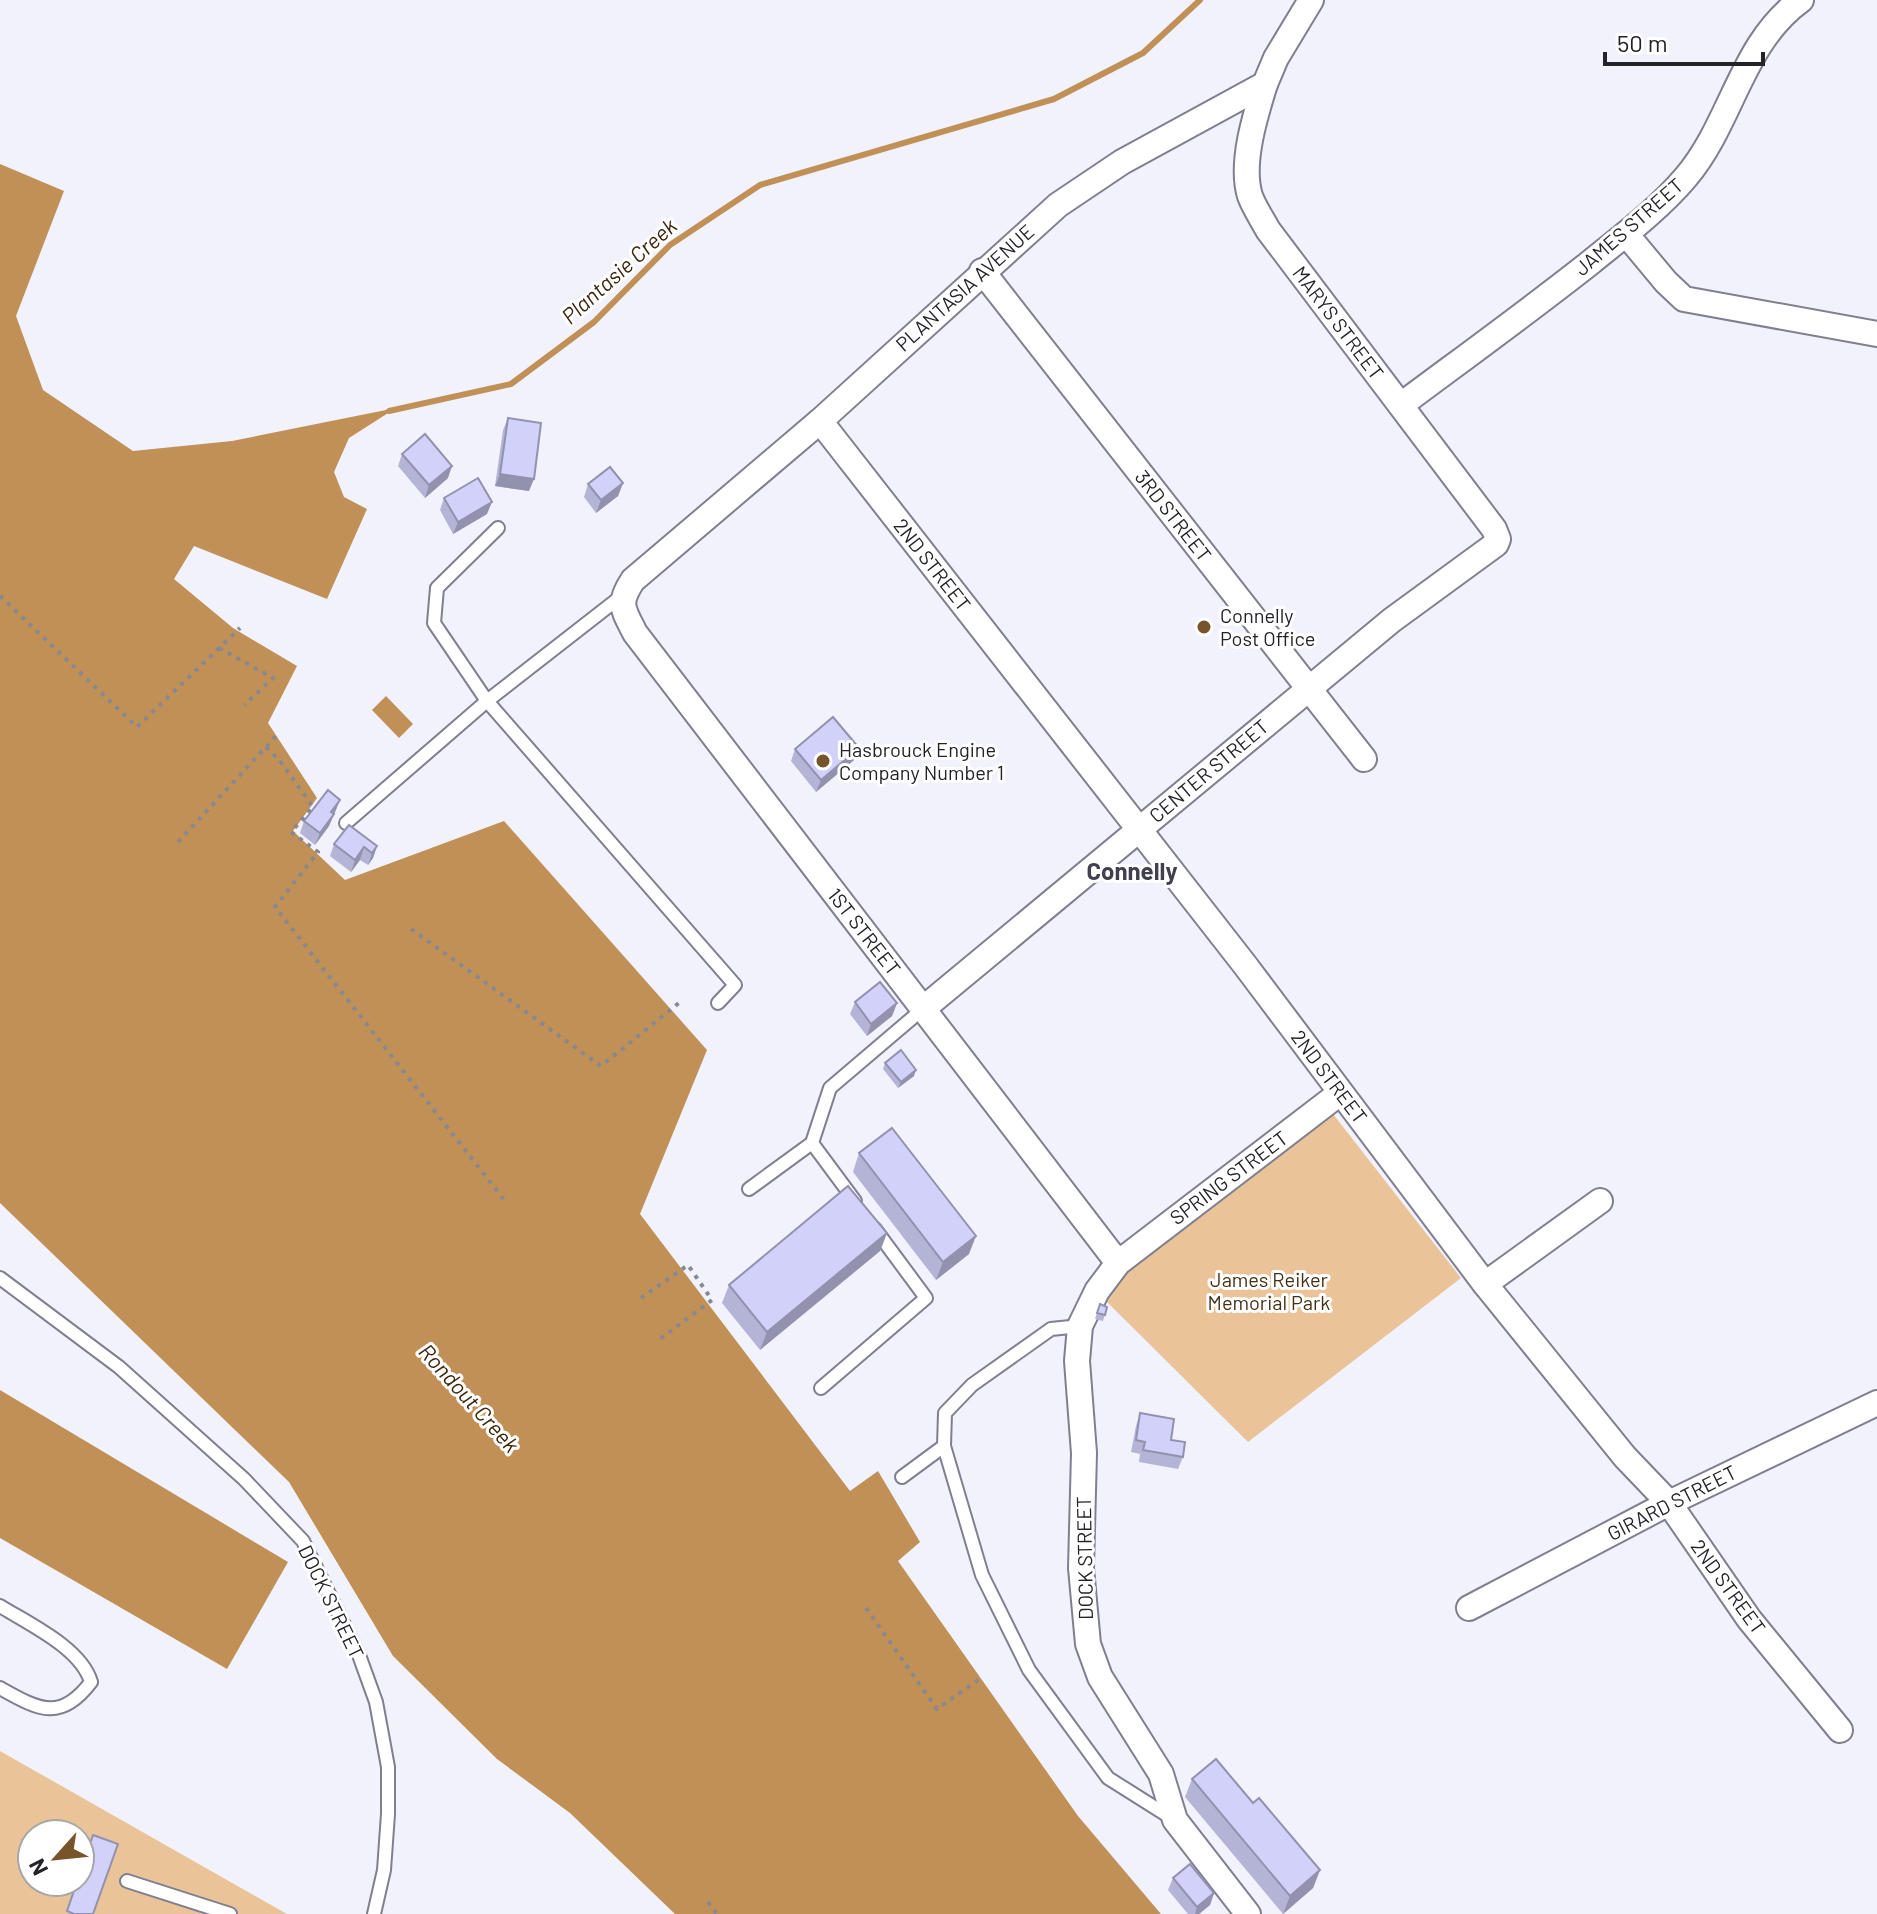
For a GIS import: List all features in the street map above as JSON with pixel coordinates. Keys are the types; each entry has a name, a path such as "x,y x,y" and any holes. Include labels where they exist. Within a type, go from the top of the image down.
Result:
{"street":[{"path":"1265,84 1276,58 1311,0"},
{"name":"JAMES STREET","path":"1401,405 1626,234 1686,178 1714,139 1755,51 1770,28 1801,0"},
{"name":"PLANTASIA AVENUE","path":"623,595 633,580 820,421 1058,205 1122,162 1265,84"},
{"name":"MARYS STREET","path":"1265,84 1253,123 1247,176 1250,197 1268,230 1494,529 1498,539"},
{"path":"1626,234 1684,299 1877,334"},
{"name":"3RD STREET","path":"982,271 1364,759"},
{"name":"2ND STREET","path":"820,421 1245,965 1485,1284 1625,1457 1669,1503 1749,1619 1840,1730"},
{"name":"CENTER STREET","path":"924,1008 1392,620 1496,544 1498,539"},
{"name":"1ST STREET","path":"623,595 622,607 635,633 1118,1263"},
{"name":"SPRING STREET","path":"1118,1263 1340,1093"},
{"path":"1485,1284 1600,1201"},
{"name":"DOCK STREET","path":"1118,1263 1097,1291 1080,1326 1077,1361 1084,1453 1081,1568 1088,1644 1100,1677 1161,1774 1175,1820 1248,1914"},
{"name":"GIRARD STREET","path":"1469,1608 1669,1503 1877,1403"}],"lane":[{"path":"498,528 437,588 434,623 487,701 735,985 718,1003"},
{"path":"346,823 487,701 623,595"},
{"path":"749,1189 812,1143 830,1088 924,1008"},
{"path":"812,1143 926,1298 821,1388"},
{"name":"DOCK STREET","path":"0,1278 119,1367 244,1479 303,1541 359,1655 376,1702 388,1767 388,1814 384,1870 374,1914"},
{"path":"1080,1326 1051,1329 972,1385 945,1413 944,1446 982,1575 1029,1670 1108,1778 1175,1820"},
{"path":"902,1477 944,1446"},
{"path":"0,1606 52,1638 87,1671 91,1682 67,1705 49,1710 0,1688"},
{"path":"127,1881 230,1914"}],"path":[{"path":"0,596 137,727 240,628"},
{"path":"219,647 273,678 244,705"},
{"path":"178,842 276,736"},
{"path":"266,747 313,807 291,832 318,852 275,907 505,1201"},
{"path":"411,929 601,1066 680,1002"},
{"path":"641,1298 688,1265 712,1300 660,1339"},
{"path":"866,1608 937,1709 981,1678"},
{"path":"708,1902 717,1914"}],"green space":[{"name":"James Reiker Memorial Park","path":"1333,1114 1461,1278 1248,1442 1105,1300 1128,1264"},
{"path":"0,1751 287,1914 0,1914"}],"water":[{"name":"Rondout Creek","path":"0,164 64,191 16,316 43,390 133,451 232,441 396,408 349,438 334,472 344,497 367,509 327,599 194,546 174,579 233,628 297,666 268,723 317,798 293,831 345,880 504,821 707,1050 640,1214 850,1491 878,1471 920,1542 898,1561 1078,1816 1161,1914 675,1914 570,1813 497,1759 393,1656 289,1482 0,1203"},
{"path":"386,696 413,724 399,738 372,710"},
{"path":"0,1390 288,1562 227,1669 0,1538"}],"building":[{"path":"508,418 541,423 534,479 500,474"},
{"path":"425,434 452,466 429,485 402,454"},
{"path":"610,467 623,483 601,500 588,484"},
{"path":"478,478 492,502 458,522 444,498"},
{"name":"Hasbrouck Engine Company Number 1","path":"833,717 859,748 821,780 795,749"},
{"path":"328,790 340,800 320,833 304,821"},
{"path":"349,825 377,846 372,853 364,847 355,860 334,844"},
{"path":"880,982 897,1003 871,1024 855,1002"},
{"path":"901,1050 916,1070 901,1082 885,1063"},
{"path":"892,1128 976,1236 943,1262 859,1153"},
{"path":"848,1186 887,1233 767,1332 729,1285"},
{"path":"1100,1304 1107,1307 1105,1315 1097,1313"},
{"path":"1140,1413 1174,1419 1171,1440 1185,1442 1183,1457 1143,1450 1145,1442 1136,1440"},
{"path":"1216,1759 1253,1803 1259,1798 1320,1870 1290,1896 1192,1779"},
{"path":"96,1836 118,1844 93,1914 67,1911 71,1898 96,1898"},
{"path":"1190,1864 1214,1893 1197,1907 1173,1878"}],"waterway":[{"name":"Plantasie Creek","path":"389,411 511,384 594,322 670,245 760,185 1054,99 1143,53 1200,0"}],"place":[{"name":"Connelly Post Office","path":"1204,627"},
{"name":"Hasbrouck Engine Company Number 1","path":"823,761"}],"district":[{"name":"Connelly","path":"1132,872"}]}
